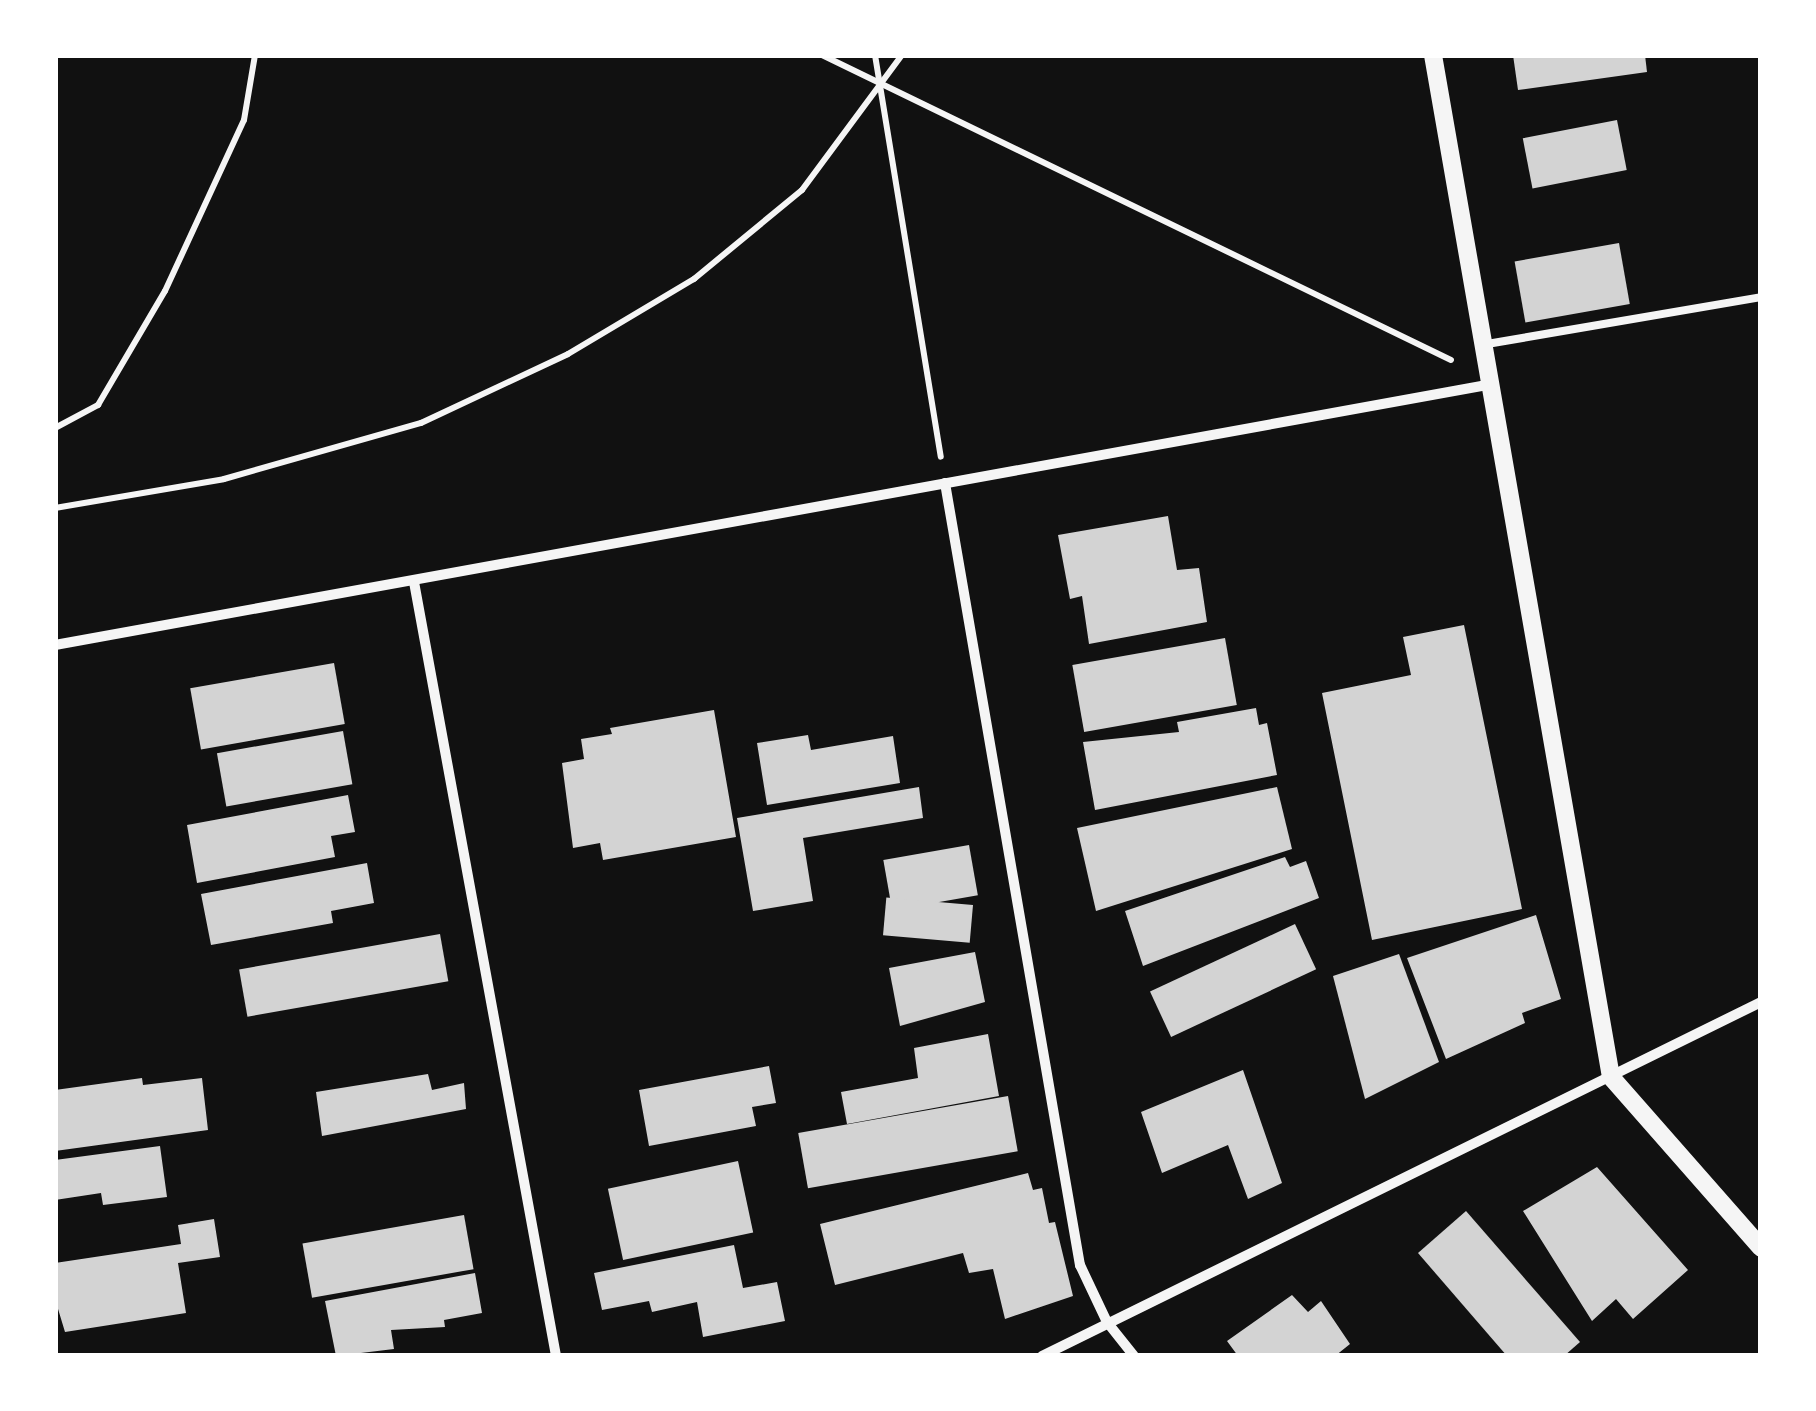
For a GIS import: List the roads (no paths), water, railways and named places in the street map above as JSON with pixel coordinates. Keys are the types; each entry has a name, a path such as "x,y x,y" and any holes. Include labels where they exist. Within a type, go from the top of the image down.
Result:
{"street":[{"path":"1434,55 1488,344 1611,1077 1761,1248"},
{"path":"55,644 1494,384"},
{"path":"945,483 1080,1265 1107,1322 1134,1356"},
{"path":"414,582 556,1356"},
{"path":"1042,1356 1761,1002"}],"lane":[{"path":"1488,344 1761,297"}]}
